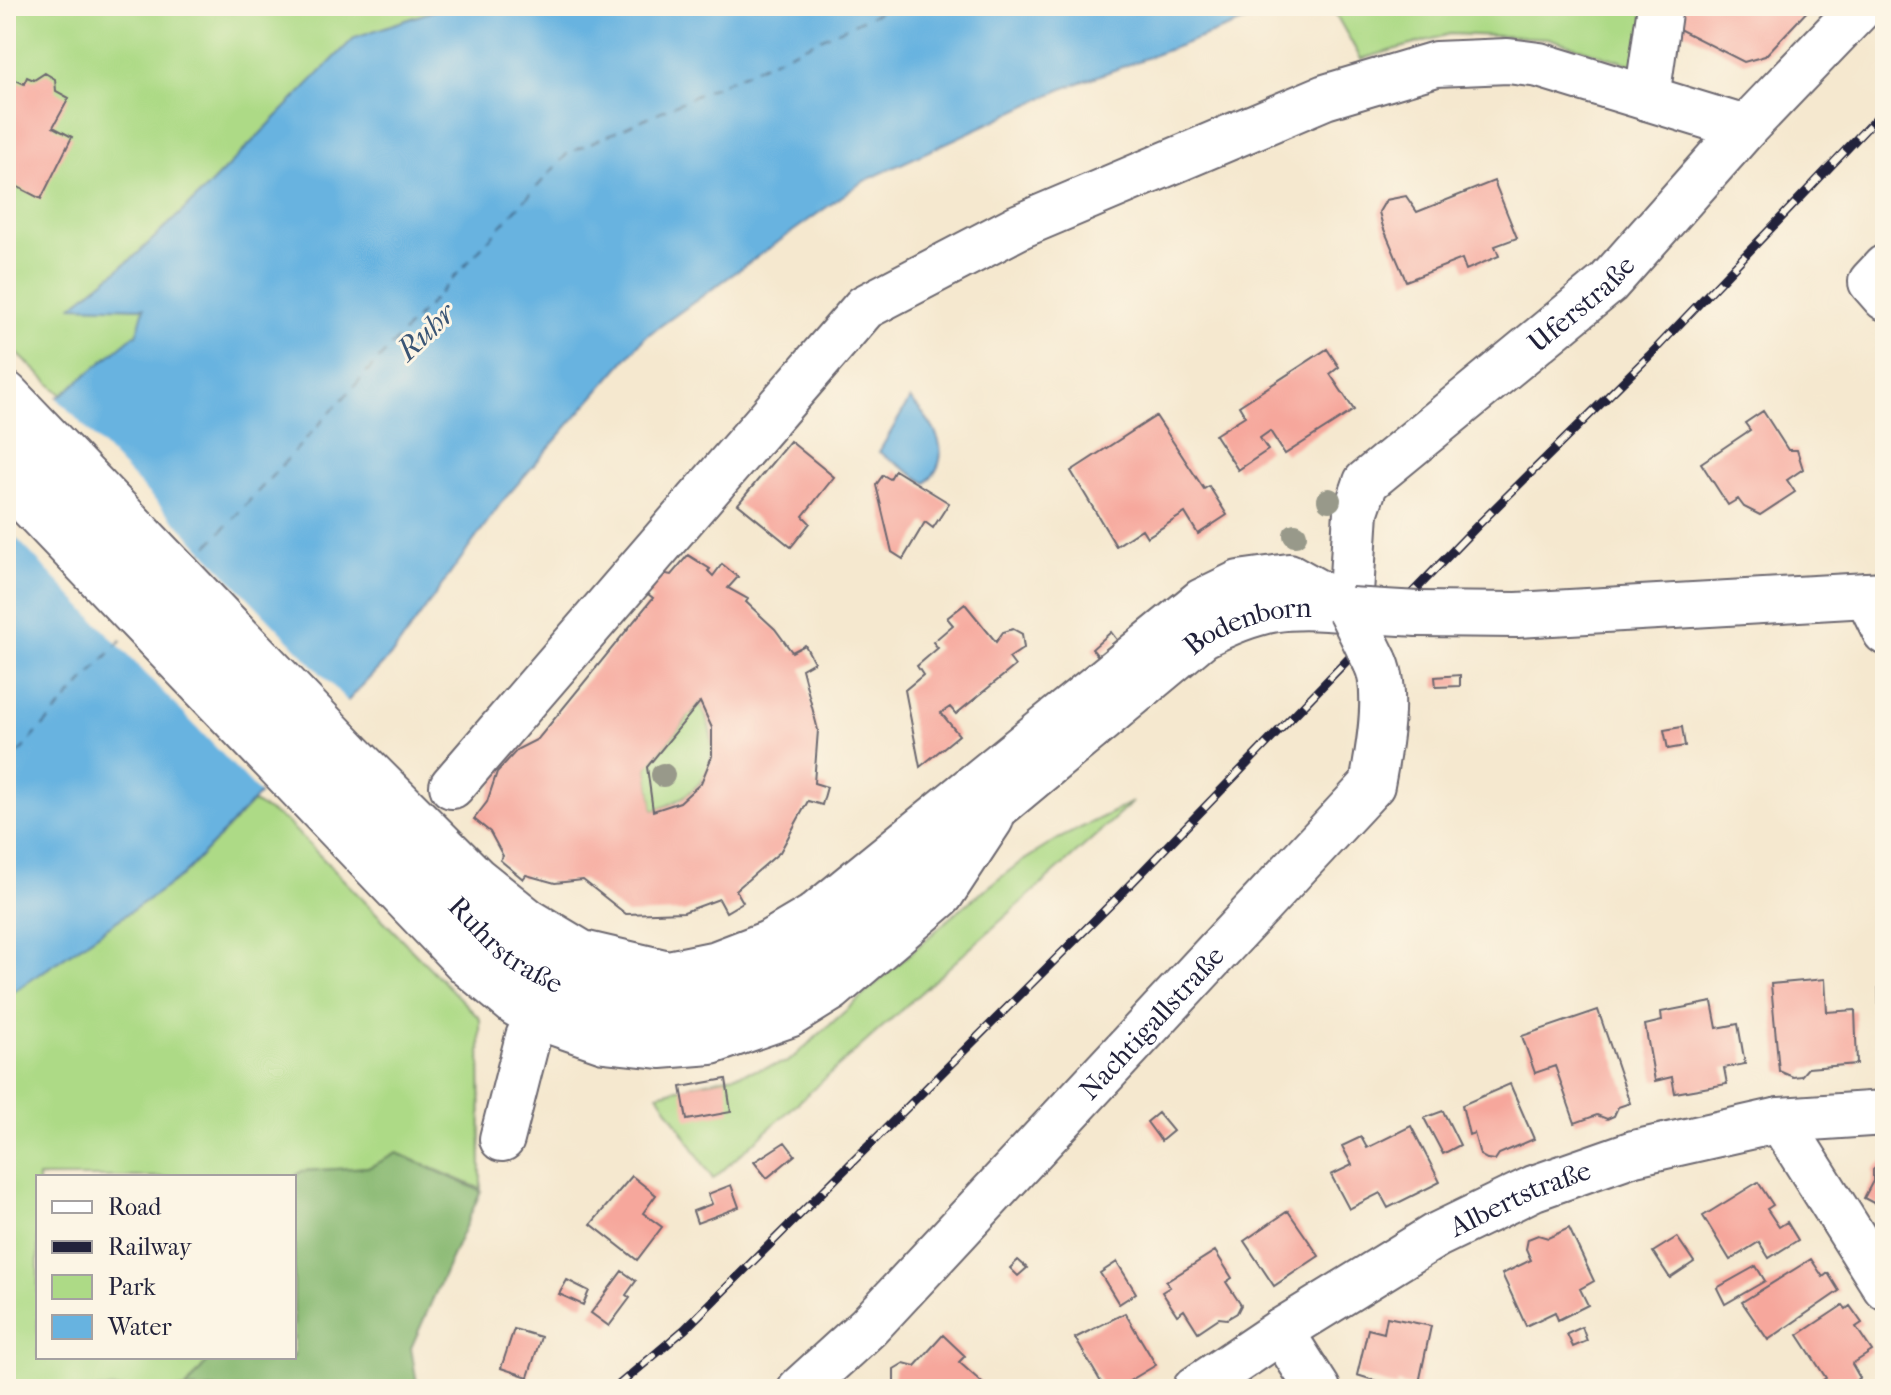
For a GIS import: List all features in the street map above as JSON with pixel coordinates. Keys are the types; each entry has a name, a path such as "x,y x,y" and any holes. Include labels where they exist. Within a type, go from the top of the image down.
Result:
{"street":[{"path":"1647,98 1660,6"},
{"name":"Uferstraße","path":"1342,598 1356,511 1366,482 1608,283 1745,128 1862,6"},
{"path":"452,786 865,307 1064,208 1325,97 1436,64 1508,61 1539,65 1745,128"},
{"path":"1885,267 1871,282 1885,298"},
{"path":"6,394 332,776"},
{"path":"6,431 332,776"},
{"path":"6,480 332,776 476,879 527,920 582,953 668,973 717,963 769,943 813,917 1202,601 1239,583 1289,576 1342,598"},
{"name":"Bodenborn","path":"733,997 816,956 1202,636 1244,614 1342,598 1418,614 1517,615 1879,607"},
{"name":"Nachtigallstraße","path":"800,1389 868,1327 1372,785 1380,717 1381,673 1342,598"},
{"name":"Ruhrstraße","path":"332,776 547,1000 633,1006 703,1005 733,997"},
{"path":"502,1139 528,1037 547,1000 604,1040 660,1046 711,1042 789,1015 831,989 941,895 1001,804"},
{"name":"Albertstraße","path":"1195,1389 1281,1331 1435,1236 1534,1188 1634,1153 1780,1120 1885,1113"},
{"path":"1780,1120 1885,1287"},
{"path":"1281,1331 1318,1389"}],"green space":[{"path":"6,6 448,6 355,37 204,191 134,257 73,305 145,308 138,333 62,395 6,343"},
{"path":"1331,6 1647,6 1642,68 1548,38 1450,34 1361,59"},
{"path":"700,702 712,740 708,770 688,794 653,811 647,767"},
{"path":"253,802 286,821 480,1019 481,1189 397,1153 370,1167 302,1171 296,1176 36,1175 36,1359 209,1359 185,1389 6,1389 6,997 182,876"},
{"path":"1133,802 713,1179 658,1094 788,1062 959,910 1018,864 1058,839"},
{"path":"397,1153 481,1191 411,1348 418,1389 186,1389 209,1359 296,1359 296,1176 302,1171 370,1167"}],"water":[{"name":"Ruhr","path":"448,6 1286,6 1060,90 862,182 645,337 501,503 394,652 182,876 6,997 6,422 62,395 137,333 144,308 72,306 134,257 204,191 355,37"},
{"path":"910,399 927,418 941,450 935,472 926,483 879,452"}],"pier":[{"path":"54,395 350,704 263,797 6,527 6,417"}],"building":[{"path":"1669,6 1812,6 1765,56 1744,62 1665,22"},
{"path":"45,73 55,79 56,91 69,98 53,127 72,137 41,199 6,181 6,75 24,84 27,77 34,80"},
{"path":"1494,181 1517,238 1495,246 1499,256 1466,270 1462,259 1406,281 1379,212 1386,200 1406,196 1417,212"},
{"path":"1327,349 1339,367 1330,374 1354,410 1285,454 1270,431 1260,438 1268,450 1238,470 1215,435 1245,416 1239,406"},
{"path":"1763,411 1788,450 1797,450 1803,469 1787,480 1795,492 1760,515 1744,507 1738,499 1728,505 1701,463 1750,430 1745,423"},
{"path":"1156,416 1204,489 1209,486 1227,515 1198,534 1185,513 1147,537 1142,529 1116,546 1071,471"},
{"path":"790,441 834,477 803,516 810,523 791,547 738,504"},
{"path":"895,470 949,503 933,528 925,522 903,559 892,552 876,485 883,475 890,479"},
{"path":"688,555 710,569 708,571 713,576 722,564 738,577 728,588 748,599 746,602 775,629 792,652 805,645 814,662 802,669 818,730 814,783 827,787 822,805 808,801 780,852 736,890 743,902 726,912 719,899 684,912 626,914 583,880 555,883 526,875 523,879 500,860 503,856 490,832 474,819 487,802 497,772 518,749 538,739 653,598 643,590 662,573 671,575","holes":["700,702 712,728 712,756 701,783 680,802 653,811 647,767"]},
{"path":"965,604 996,642 1003,632 1013,629 1022,634 1024,648 1009,658 1015,666 956,714 950,707 941,713 959,735 920,767 905,690 923,675 917,666 938,648 933,642 953,625 947,618"},
{"path":"1111,632 1117,640 1098,656 1092,649"},
{"path":"1460,675 1460,686 1436,687 1435,677"},
{"path":"1682,727 1685,746 1668,749 1664,730"},
{"path":"1878,951 1885,951 1885,1026 1879,1026"},
{"path":"1825,979 1827,1012 1855,1010 1857,1064 1808,1068 1801,1076 1793,1077 1779,1071 1771,984"},
{"path":"1712,1002 1717,1028 1738,1024 1745,1064 1724,1068 1727,1084 1675,1093 1672,1077 1655,1081 1645,1025 1662,1021 1661,1012"},
{"path":"1598,1010 1630,1103 1618,1107 1614,1116 1607,1119 1597,1115 1575,1123 1555,1066 1535,1073 1522,1036"},
{"path":"726,1079 731,1112 687,1120 681,1087"},
{"path":"1510,1084 1534,1139 1499,1154 1495,1160 1487,1159 1480,1155 1474,1133 1469,1135 1462,1105"},
{"path":"1443,1111 1460,1145 1443,1154 1424,1118"},
{"path":"1158,1113 1173,1131 1161,1141 1147,1122"},
{"path":"1411,1126 1440,1182 1388,1208 1380,1193 1349,1209 1331,1175 1352,1165 1342,1146 1361,1137 1367,1148"},
{"path":"785,1142 795,1155 767,1178 754,1162"},
{"path":"1885,1159 1885,1209 1864,1198 1873,1181 1873,1170"},
{"path":"632,1176 656,1195 643,1213 662,1227 637,1260 591,1224"},
{"path":"1758,1182 1773,1205 1767,1209 1779,1227 1787,1222 1798,1240 1769,1258 1759,1242 1730,1260 1703,1216"},
{"path":"731,1185 739,1207 697,1223 693,1211 712,1204 708,1194"},
{"path":"1288,1211 1319,1256 1274,1286 1244,1241"},
{"path":"1569,1228 1594,1281 1580,1289 1588,1305 1558,1320 1555,1312 1526,1326 1502,1274 1531,1260 1526,1249 1528,1239 1538,1235 1548,1238"},
{"path":"1677,1237 1694,1262 1670,1278 1653,1252"},
{"path":"1215,1251 1232,1278 1226,1282 1241,1305 1237,1313 1227,1319 1219,1318 1198,1332 1184,1310 1177,1315 1162,1292 1170,1287 1166,1282"},
{"path":"1811,1259 1823,1277 1828,1273 1839,1291 1768,1340 1742,1302"},
{"path":"1018,1260 1027,1268 1018,1276 1010,1268"},
{"path":"1117,1262 1136,1293 1119,1304 1100,1273"},
{"path":"1756,1266 1765,1281 1725,1304 1717,1288"},
{"path":"622,1271 636,1281 626,1295 630,1298 609,1326 591,1313"},
{"path":"567,1280 589,1291 583,1305 559,1294"},
{"path":"1843,1305 1846,1309 1850,1306 1862,1323 1856,1327 1872,1351 1852,1364 1860,1378 1843,1389 1816,1389 1814,1386 1826,1378 1798,1335"},
{"path":"1125,1313 1156,1365 1116,1389 1105,1389 1075,1338"},
{"path":"1387,1317 1431,1326 1418,1388 1397,1383 1396,1387 1357,1375 1368,1329 1384,1333"},
{"path":"1582,1327 1587,1341 1573,1347 1567,1334"},
{"path":"514,1329 541,1337 528,1377 501,1368"},
{"path":"943,1335 965,1356 959,1362 989,1389 898,1389 894,1384 894,1369 904,1363 915,1366"}],"ferry route":[{"path":"196,559 567,154 893,6"},
{"path":"6,767 124,637"}],"railway":[{"path":"614,1389 685,1329 1117,898 1478,525 1649,356 1885,109"}]}
